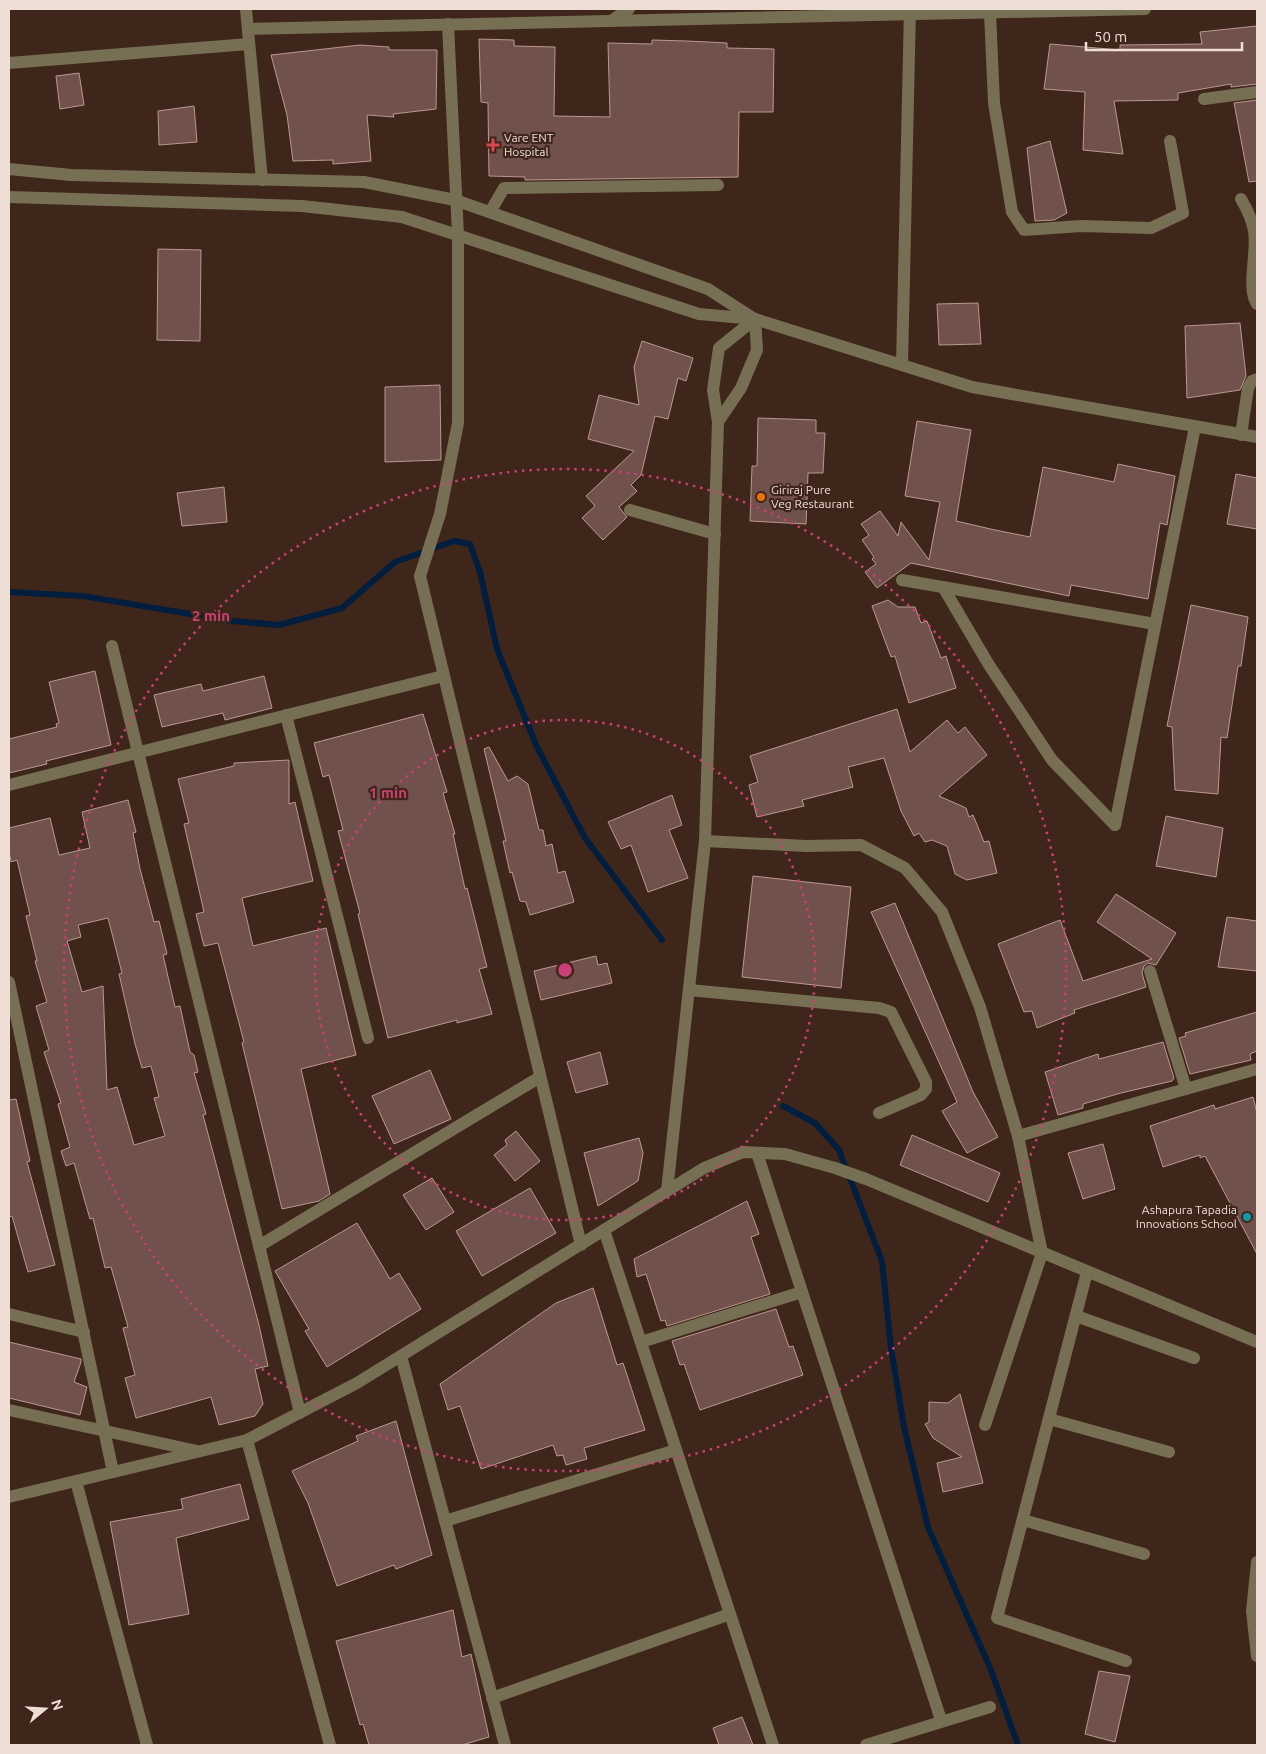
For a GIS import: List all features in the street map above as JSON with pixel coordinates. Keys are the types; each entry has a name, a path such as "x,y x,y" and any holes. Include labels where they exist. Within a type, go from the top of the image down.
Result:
{"street":[{"path":"246,9 262,180"},
{"path":"611,21 629,9"},
{"path":"248,29 611,21 782,13 1145,9"},
{"path":"902,366 910,11"},
{"path":"990,12 994,103 1012,212 1024,230 1081,226 1151,228 1182,212 1170,141"},
{"path":"448,24 458,235 458,423 440,514 420,576 581,1245"},
{"path":"9,63 249,44"},
{"path":"1204,99 1257,92"},
{"path":"9,169 71,174 364,182 455,200 708,289 755,319"},
{"path":"490,212 504,188 718,184"},
{"path":"9,197 302,206 402,217 700,314 755,319 902,366 972,386 1257,437"},
{"path":"1241,200 1248,210 1255,233 1253,292 1257,304"},
{"path":"718,422 741,388 757,350 755,319"},
{"path":"667,1191 706,841 718,422 713,390 719,348 755,319"},
{"path":"1241,434 1248,388 1252,381 1257,379"},
{"path":"943,587 989,664 1052,760 1115,825 1196,427"},
{"path":"630,510 715,534"},
{"path":"902,580 1155,624"},
{"path":"112,646 300,1413"},
{"path":"9,785 443,676"},
{"path":"286,715 368,1038"},
{"path":"706,841 806,846 860,845 905,868 942,912 980,1007 1018,1136 1042,1253 986,1425"},
{"path":"1150,972 1186,1089"},
{"path":"9,982 105,1431 112,1472"},
{"path":"689,990 879,1008 891,1012 926,1082 926,1089 921,1095 879,1113"},
{"path":"1018,1136 1257,1069"},
{"path":"259,1246 540,1077"},
{"path":"9,1497 248,1440 358,1383 704,1168 744,1152 785,1154 836,1168 866,1179 1257,1342"},
{"path":"757,1153 941,1720"},
{"path":"604,1230 773,1745"},
{"path":"1087,1272 998,1618 1126,1661"},
{"path":"641,1342 802,1292"},
{"path":"9,1314 84,1332"},
{"path":"1076,1316 1194,1358"},
{"path":"401,1356 505,1745"},
{"path":"9,1410 200,1452"},
{"path":"1049,1419 1169,1452"},
{"path":"248,1440 330,1745"},
{"path":"445,1520 676,1450"},
{"path":"76,1481 147,1745"},
{"path":"1023,1520 1144,1554"},
{"path":"1257,1562 1252,1611 1257,1656"},
{"path":"492,1698 730,1614"},
{"path":"866,1745 990,1706"}],"building":[{"path":"1257,26 1257,84 1231,87 1231,84 1178,93 1178,100 1114,101 1123,154 1083,150 1085,92 1044,89 1050,44 1120,50 1120,45 1202,44 1200,32"},
{"path":"479,39 514,40 514,46 555,47 554,116 610,117 608,43 652,44 652,40 687,41 727,43 727,48 774,49 773,112 739,112 738,177 525,180 525,177 489,176 488,103 481,102"},
{"path":"360,45 389,47 389,50 437,50 436,109 393,114 394,117 367,115 371,161 333,164 333,160 293,161 287,115 271,55"},
{"path":"79,73 84,105 60,109 56,76"},
{"path":"1257,100 1257,181 1249,182 1234,103"},
{"path":"194,106 197,142 159,145 158,111"},
{"path":"1050,141 1067,213 1054,220 1035,221 1027,148"},
{"path":"158,249 201,250 200,341 157,340"},
{"path":"978,303 981,344 939,345 937,304"},
{"path":"1240,323 1246,376 1240,390 1187,398 1185,326"},
{"path":"642,341 693,358 686,381 678,378 668,419 655,416 641,475 631,485 637,491 619,507 627,517 603,540 582,518 595,506 586,496 634,451 588,439 599,395 639,405 634,367"},
{"path":"440,385 441,460 385,462 385,387"},
{"path":"758,418 816,420 816,433 825,433 823,473 808,473 806,524 750,521 752,466 757,466"},
{"path":"917,421 971,430 956,521 995,530 1030,537 1043,467 1114,482 1118,464 1175,476 1167,525 1160,523 1148,599 1071,585 1069,596 911,563 877,588 865,572 876,564 872,559 874,557 862,540 869,535 861,524 880,511 898,536 901,522 929,560 940,502 905,496"},
{"path":"1236,474 1257,478 1257,529 1227,524"},
{"path":"224,487 227,522 182,526 177,493"},
{"path":"888,600 898,607 915,607 921,623 927,621 941,658 946,656 956,688 909,703 895,656 891,657 872,606"},
{"path":"1191,605 1248,617 1227,738 1221,737 1218,794 1175,790 1172,727 1167,726"},
{"path":"95,671 111,745 46,761 47,764 9,773 9,739 57,727 56,724 59,723 49,682"},
{"path":"264,676 272,708 225,720 223,713 162,727 154,695 201,684 203,691"},
{"path":"897,709 910,752 947,720 958,733 965,727 987,755 939,796 966,808 969,817 973,815 984,842 989,841 997,873 967,880 955,874 947,846 932,840 925,842 919,833 914,836 901,811 884,758 848,767 853,787 802,800 804,806 757,817 749,785 758,782 750,756"},
{"path":"423,714 447,792 443,793 455,834 453,834 465,889 467,888 487,967 479,969 492,1014 457,1023 457,1020 388,1038 358,914 360,913 338,831 343,830 329,775 323,777 314,743"},
{"path":"489,747 508,781 517,776 528,784 539,830 543,830 546,846 552,844 558,873 565,871 574,902 530,915 526,902 520,901 512,872 510,873 503,841 506,841 484,749"},
{"path":"289,760 289,804 295,802 313,881 242,898 253,946 326,928 356,1055 301,1069 330,1194 319,1201 282,1209 242,1043 244,1042 218,943 204,946 196,914 204,912 184,824 189,823 178,779 234,766 234,763"},
{"path":"672,795 682,825 669,830 688,878 648,892 631,845 621,849 608,822"},
{"path":"128,800 136,832 133,833 140,869 154,922 159,921 167,954 163,955 175,1007 180,1006 190,1052 194,1055 198,1072 194,1073 206,1114 203,1115 259,1325 268,1366 255,1369 263,1404 255,1416 219,1425 211,1397 136,1418 125,1378 135,1375 123,1328 128,1327 111,1267 105,1268 93,1218 90,1219 74,1163 66,1166 61,1151 70,1147 58,1104 61,1103 44,1052 49,1050 36,1006 47,1002 35,961 37,961 26,916 30,915 17,860 11,862 9,851 9,828 50,818 59,855 90,848 82,812","holes":["108,918 122,973 119,974 135,1044 142,1068 151,1066 159,1097 154,1098 165,1136 134,1145 117,1087 107,1090 103,986 82,992 67,941 81,937 78,925"]},
{"path":"1166,816 1223,828 1216,877 1156,866"},
{"path":"753,876 851,887 841,988 742,977"},
{"path":"1116,894 1176,933 1156,965 1148,963 1144,966 1142,973 1146,987 1074,1010 1075,1013 1037,1028 1032,1011 1024,1012 998,944 1060,920 1083,981 1152,959 1097,922"},
{"path":"895,903 973,1092 998,1137 967,1153 942,1111 957,1102 871,912"},
{"path":"1227,917 1257,921 1257,971 1218,967"},
{"path":"596,956 598,965 607,963 612,983 541,1000 534,971"},
{"path":"1257,1012 1257,1051 1250,1054 1251,1060 1190,1074 1179,1038 1186,1036 1185,1033"},
{"path":"1163,1042 1174,1078 1172,1081 1083,1104 1083,1108 1058,1115 1045,1072 1098,1054 1099,1059"},
{"path":"600,1052 608,1084 576,1093 567,1062"},
{"path":"430,1070 451,1119 394,1144 372,1096"},
{"path":"1253,1097 1257,1113 1257,1254 1205,1156 1200,1158 1200,1155 1163,1167 1150,1126 1214,1105 1215,1109"},
{"path":"16,1099 30,1161 27,1162 55,1265 28,1272 12,1216 9,1217 9,1100"},
{"path":"516,1131 540,1161 515,1181 494,1155 507,1145 505,1140"},
{"path":"912,1135 1000,1173 988,1202 900,1165"},
{"path":"639,1138 643,1153 638,1181 598,1206 584,1153"},
{"path":"1103,1144 1115,1189 1083,1199 1068,1153"},
{"path":"432,1178 454,1212 426,1230 403,1195"},
{"path":"530,1188 556,1233 482,1276 456,1231"},
{"path":"747,1201 759,1234 751,1237 770,1294 667,1326 665,1320 661,1321 646,1274 637,1277 634,1259"},
{"path":"357,1223 390,1279 399,1273 421,1309 327,1367 305,1331 309,1329 275,1271"},
{"path":"593,1288 617,1365 623,1363 645,1430 584,1448 587,1459 566,1465 563,1455 557,1456 553,1445 481,1469 460,1406 448,1410 440,1384 556,1303"},
{"path":"776,1309 789,1347 793,1346 803,1375 700,1410 684,1364 680,1365 672,1341"},
{"path":"9,1342 81,1359 74,1382 87,1387 80,1415 9,1398"},
{"path":"960,1394 983,1483 943,1492 937,1463 962,1457 933,1438 925,1424 929,1422 929,1402 948,1403"},
{"path":"396,1421 432,1555 396,1569 394,1565 337,1586 308,1503 292,1471 358,1441 356,1436"},
{"path":"240,1484 249,1519 176,1538 189,1614 129,1625 110,1522 183,1509 181,1499"},
{"path":"453,1610 462,1657 471,1654 489,1737 462,1745 369,1745 363,1724 360,1725 336,1641"},
{"path":"1099,1671 1130,1676 1115,1742 1085,1734"},
{"path":"742,1717 753,1745 719,1745 713,1728"}],"waterway":[{"path":"9,592 83,596 232,621 279,625 342,608 395,562 454,541 470,544 480,572 497,649 537,747 585,838 662,940"},
{"path":"783,1106 815,1123 839,1150 882,1261 891,1348 904,1427 928,1527 991,1670 1018,1745"}],"place":[{"name":"Vare ENT Hospital","path":"493,145"},
{"name":"Giriraj Pure Veg Restaurant","path":"761,497"},
{"name":"Ashapura Tapadia Innovations School","path":"1247,1217"}]}
